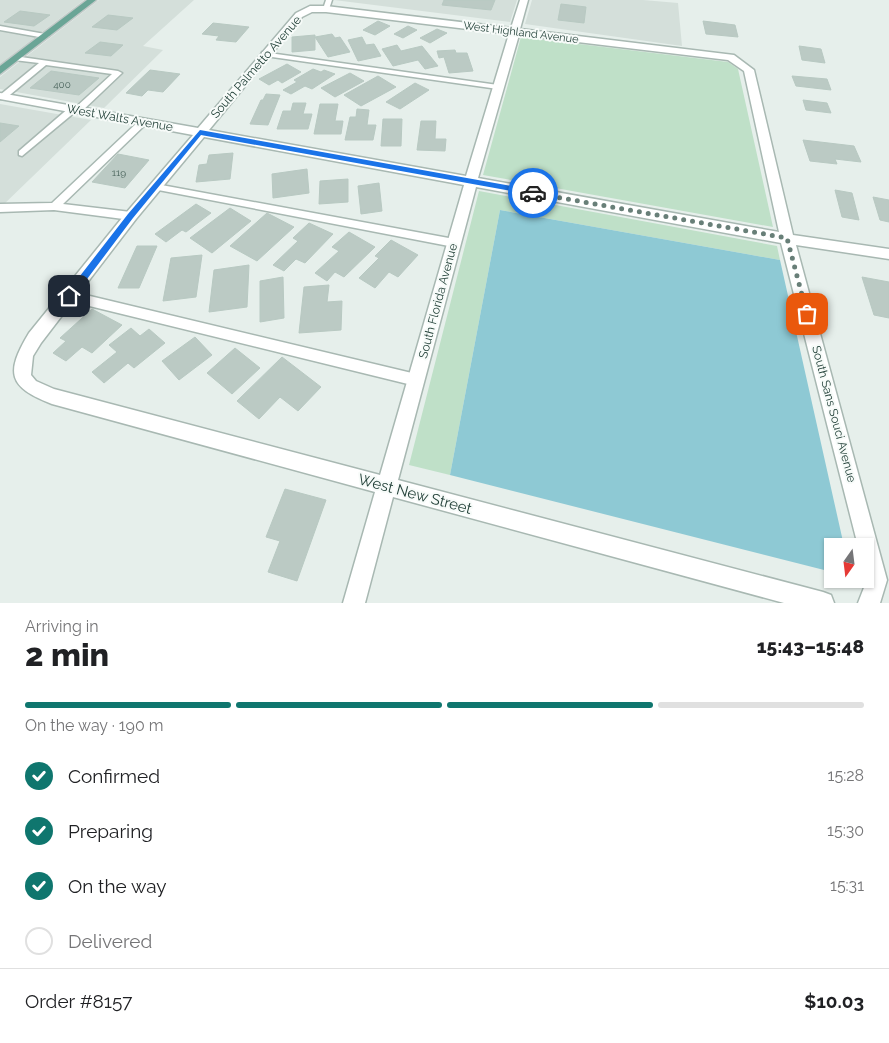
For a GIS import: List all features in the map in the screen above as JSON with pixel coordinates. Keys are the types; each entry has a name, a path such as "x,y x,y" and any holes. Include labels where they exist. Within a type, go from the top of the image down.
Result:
{"main road":[{"path":"0,71 92,0"}],"street":[{"name":"South Florida Avenue","path":"354,603 471,181 524,0"},
{"name":"West Highland Avenue","path":"310,9 328,4 515,32 731,57"},
{"name":"South Palmetto Avenue","path":"23,366 25,355 35,338 131,216 298,15 310,9"},
{"name":"South Sans Souci Avenue","path":"731,57 749,70 787,238 877,580 869,603"},
{"name":"West Walts Avenue","path":"1,97 787,238 889,254"},
{"name":"West New Street","path":"23,366 23,377 30,386 52,396 824,603"}],"lane":[{"path":"0,28 45,36"},
{"path":"266,54 498,87"},
{"path":"17,58 118,73 76,110 22,153"},
{"path":"1,97 45,62"},
{"path":"54,206 142,122"},
{"path":"156,187 454,243"},
{"path":"0,208 54,206 131,216"},
{"path":"69,296 416,380"}],"shaded area":[{"path":"0,0 84,0 0,64"},
{"path":"99,0 194,0 143,46 163,50 104,108 0,89 0,77"},
{"path":"334,0 517,0 510,22"},
{"path":"532,0 643,0 678,3 682,46 525,24"},
{"path":"0,104 91,120 0,208"}],"green space":[{"path":"521,37 728,62 738,69 773,227 483,175"},
{"path":"479,191 777,246 780,260 500,210 450,475 409,465"}],"water":[{"path":"500,210 780,260 842,538 824,538 824,570 450,475"}],"building":[{"path":"444,0 495,0 491,10 442,5"},
{"path":"561,4 586,7 584,23 558,20"},
{"path":"20,11 50,15 34,26 4,22"},
{"path":"108,15 133,18 117,30 92,27"},
{"path":"378,21 390,26 375,35 363,30"},
{"path":"703,21 735,25 738,37 706,34"},
{"path":"213,23 249,27 236,42 216,40 219,36 202,34"},
{"path":"408,26 417,30 403,38 394,34"},
{"path":"437,29 447,33 430,43 420,38"},
{"path":"332,34 335,38 340,37 350,52 328,57 315,37"},
{"path":"315,35 315,50 292,52 292,37"},
{"path":"362,37 366,45 374,44 381,56 358,61 348,40"},
{"path":"100,42 123,45 111,56 85,53"},
{"path":"397,45 401,51 422,46 438,66 425,69 418,60 393,66 382,49"},
{"path":"799,46 821,49 825,63 802,60"},
{"path":"455,50 456,53 467,53 473,71 449,73 444,57 439,58 437,51"},
{"path":"287,64 301,72 282,83 278,80 269,85 259,79"},
{"path":"313,69 335,74 312,89 305,86 291,94 283,90 297,82 294,80"},
{"path":"150,70 180,74 163,92 148,90 142,96 126,93"},
{"path":"51,71 99,78 79,95 30,88"},
{"path":"350,73 364,81 335,97 321,88"},
{"path":"378,76 396,87 361,106 344,95"},
{"path":"792,76 827,79 831,90 796,86"},
{"path":"415,83 429,90 400,109 386,102"},
{"path":"266,94 280,95 268,125 250,124 261,100 263,100"},
{"path":"803,100 827,103 831,113 806,110"},
{"path":"293,103 306,103 303,114 312,114 308,129 277,129 283,111 291,111"},
{"path":"320,104 338,104 335,121 343,121 341,134 314,134"},
{"path":"357,109 369,110 367,125 376,125 373,140 345,140 350,117 356,117"},
{"path":"383,119 402,119 401,146 381,146"},
{"path":"421,121 436,121 435,139 446,139 445,151 417,150"},
{"path":"0,123 19,126 0,142"},
{"path":"803,140 854,146 861,162 835,159 837,164 810,161"},
{"path":"233,153 230,179 196,182 199,165 207,164 209,155"},
{"path":"118,154 149,160 125,188 92,182"},
{"path":"307,169 309,193 273,198 272,174"},
{"path":"348,179 348,202 319,204 320,181"},
{"path":"379,183 382,211 361,214 358,186"},
{"path":"835,190 852,193 859,220 842,217"},
{"path":"873,197 889,200 889,222 880,220"},
{"path":"196,204 211,213 186,232 182,230 166,242 155,234"},
{"path":"230,208 251,221 212,253 190,238"},
{"path":"267,213 294,227 257,261 230,246"},
{"path":"309,223 333,234 305,263 296,259 284,271 273,265 298,241 293,238"},
{"path":"349,232 375,247 344,277 335,272 327,281 315,273 339,251 332,247"},
{"path":"391,240 418,255 398,277 389,272 375,288 359,278 379,258 375,256"},
{"path":"137,246 157,246 139,288 118,288"},
{"path":"202,255 196,297 163,301 171,258"},
{"path":"249,265 247,307 209,312 214,270"},
{"path":"283,277 284,318 260,322 260,281"},
{"path":"862,277 889,282 889,318 874,315"},
{"path":"329,285 327,302 342,301 341,330 299,333 304,287"},
{"path":"92,309 122,325 92,353 82,347 66,361 53,353 66,341 60,338"},
{"path":"131,328 140,336 149,329 165,343 134,368 128,363 104,383 92,372 117,352 109,345"},
{"path":"195,337 212,355 179,380 162,361"},
{"path":"235,348 260,368 232,394 207,373"},
{"path":"282,357 321,387 298,411 280,397 259,419 237,401"},
{"path":"285,489 326,500 297,581 268,572 280,541 266,537"}],"way so far":[{"path":"533,193 787,238 807,314"}],"route":[{"path":"69,296 200,132 533,193"}]}
